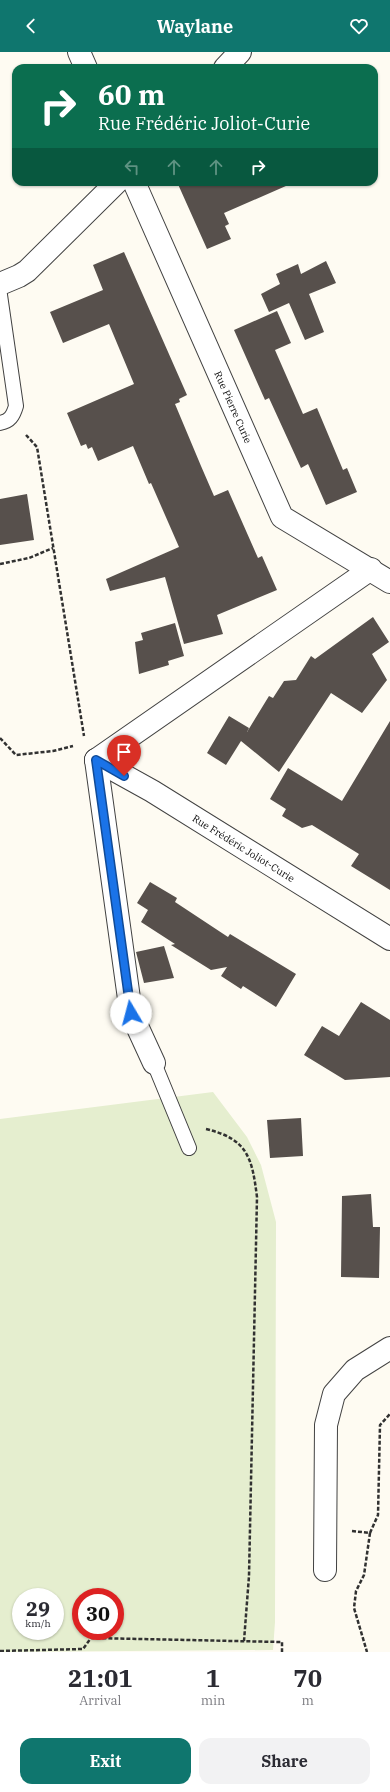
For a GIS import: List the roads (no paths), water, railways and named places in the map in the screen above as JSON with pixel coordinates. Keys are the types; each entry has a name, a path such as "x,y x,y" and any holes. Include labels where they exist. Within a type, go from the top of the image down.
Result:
{"street":[{"path":"79,52 84,64"},
{"path":"229,64 240,52"},
{"path":"0,284 27,271 113,186"},
{"name":"Rue Pierre Curie","path":"136,186 282,517 390,582"},
{"path":"154,1063 131,1013 91,752 370,569"},
{"name":"Rue Frédéric Joliot-Curie","path":"91,752 390,939"},
{"path":"325,1570 326,1424 334,1394 355,1370 390,1348"}],"lane":[{"path":"0,295 16,397 16,406 6,420"},
{"path":"154,1063 189,1148"}]}
